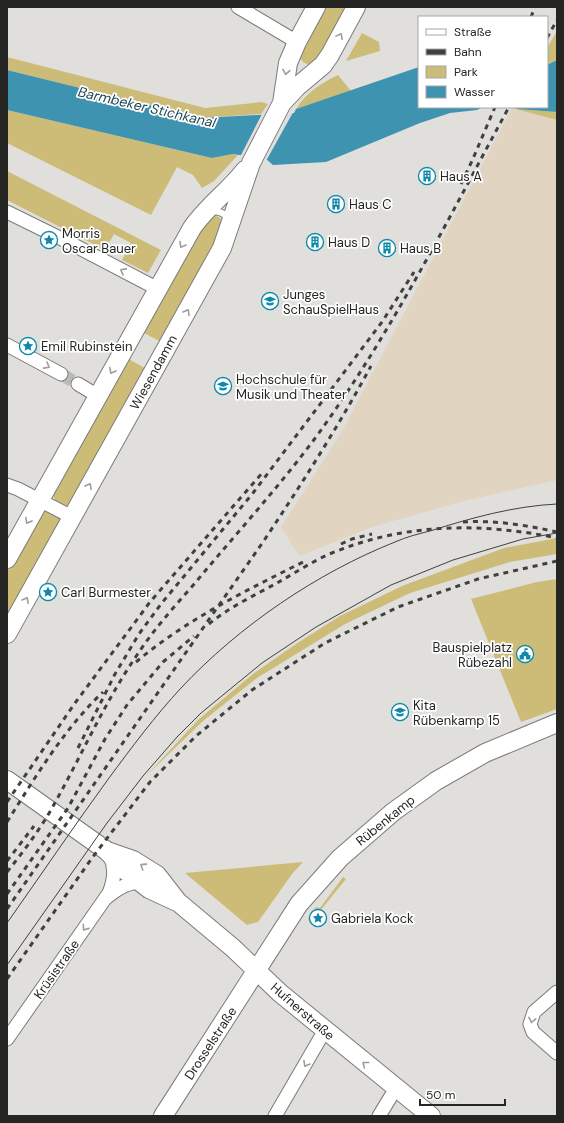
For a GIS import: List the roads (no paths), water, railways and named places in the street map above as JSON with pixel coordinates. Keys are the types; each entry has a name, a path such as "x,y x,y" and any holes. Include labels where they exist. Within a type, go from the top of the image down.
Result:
{"street":[{"path":"238,7 297,42"},
{"name":"Wiesendamm","path":"282,103 288,63 297,42 316,7"},
{"name":"Wiesendamm","path":"7,634 222,248 251,163 282,103 298,86 323,65 356,7"},
{"name":"Wiesendamm","path":"7,559 192,228 204,213 240,177 251,163"},
{"path":"7,212 158,289"},
{"path":"7,345 62,374"},
{"path":"78,384 98,396"},
{"path":"7,485 18,489 72,517"},
{"name":"Rübenkamp","path":"257,970 299,904 316,884 340,858 393,812 436,781 472,760 510,742 557,723"},
{"name":"Hufnerstraße","path":"7,780 107,850 140,882 158,894 175,897"},
{"name":"Hufnerstraße","path":"107,850 133,860 157,875 175,897 257,970 280,993 431,1116"},
{"name":"Krüsistraße","path":"7,1039 106,898 110,889 114,870 107,850"},
{"name":"Krüsistraße","path":"106,898 126,884 140,882"},
{"name":"Drosselstraße","path":"163,1116 257,970"},
{"path":"557,992 534,1012 530,1024 533,1032 557,1053"},
{"path":"275,1116 325,1030"},
{"path":"379,1116 396,1088"}],"lane":[{"path":"204,213 216,211 222,213 227,217 230,225"}],"water":[{"path":"557,60 557,112 517,109 548,108 548,64"},
{"name":"Barmbeker Stichkanal","path":"418,67 418,108 481,108 477,110 450,113 420,123 326,162 273,165 266,159 233,154 212,158 7,110 7,70 202,118 294,113 296,109"}],"tunnel":[{"path":"61,374 78,384"}],"tram line":[{"path":"7,923 126,755 171,699 228,643 280,603 337,569 399,540 493,513 525,507 557,504"},
{"path":"7,965 107,823 143,776 177,737 201,713 262,663 316,627 391,585 453,560 523,539 557,533"}],"railway":[{"path":"531,16 535,7"},
{"path":"548,36 557,20"},
{"path":"461,184 495,108"},
{"path":"7,872 47,817 114,692 150,636 287,475 343,398 369,358 418,275 508,108"},
{"path":"78,748 115,674 139,634 161,604 253,493 382,322 414,272"},
{"path":"7,909 263,542 319,456 371,366"},
{"path":"7,802 75,703 150,602 263,472"},
{"path":"463,522 510,524 557,532"},
{"path":"209,624 233,607 308,565 327,555 355,544 412,531 441,528 499,529 557,538"},
{"path":"341,544 352,539 372,534"},
{"path":"7,979 92,858 150,782 196,736 252,690 325,643 398,607 478,579 557,561"},
{"path":"136,662 175,633 216,607 303,562"},
{"path":"7,894 68,808 105,739 127,705 163,662 194,636"},
{"path":"7,822 63,737 103,692"},
{"path":"7,861 34,826"}],"place":[{"name":"Haus A","path":"427,176"},
{"name":"Haus C","path":"336,204"},
{"name":"Morris Oscar Bauer","path":"49,240"},
{"name":"Haus D","path":"315,242"},
{"name":"Haus B","path":"387,248"},
{"name":"Junges SchauSpielHaus","path":"270,301"},
{"name":"Emil Rubinstein","path":"28,346"},
{"name":"Hochschule für Musik und Theater","path":"223,386"},
{"name":"Carl Burmester","path":"48,592"},
{"name":"Bauspielplatz Rübezahl","path":"525,654"},
{"name":"Kita Rübenkamp 15","path":"400,712"},
{"name":"Gabriela Kock","path":"318,918"}]}
